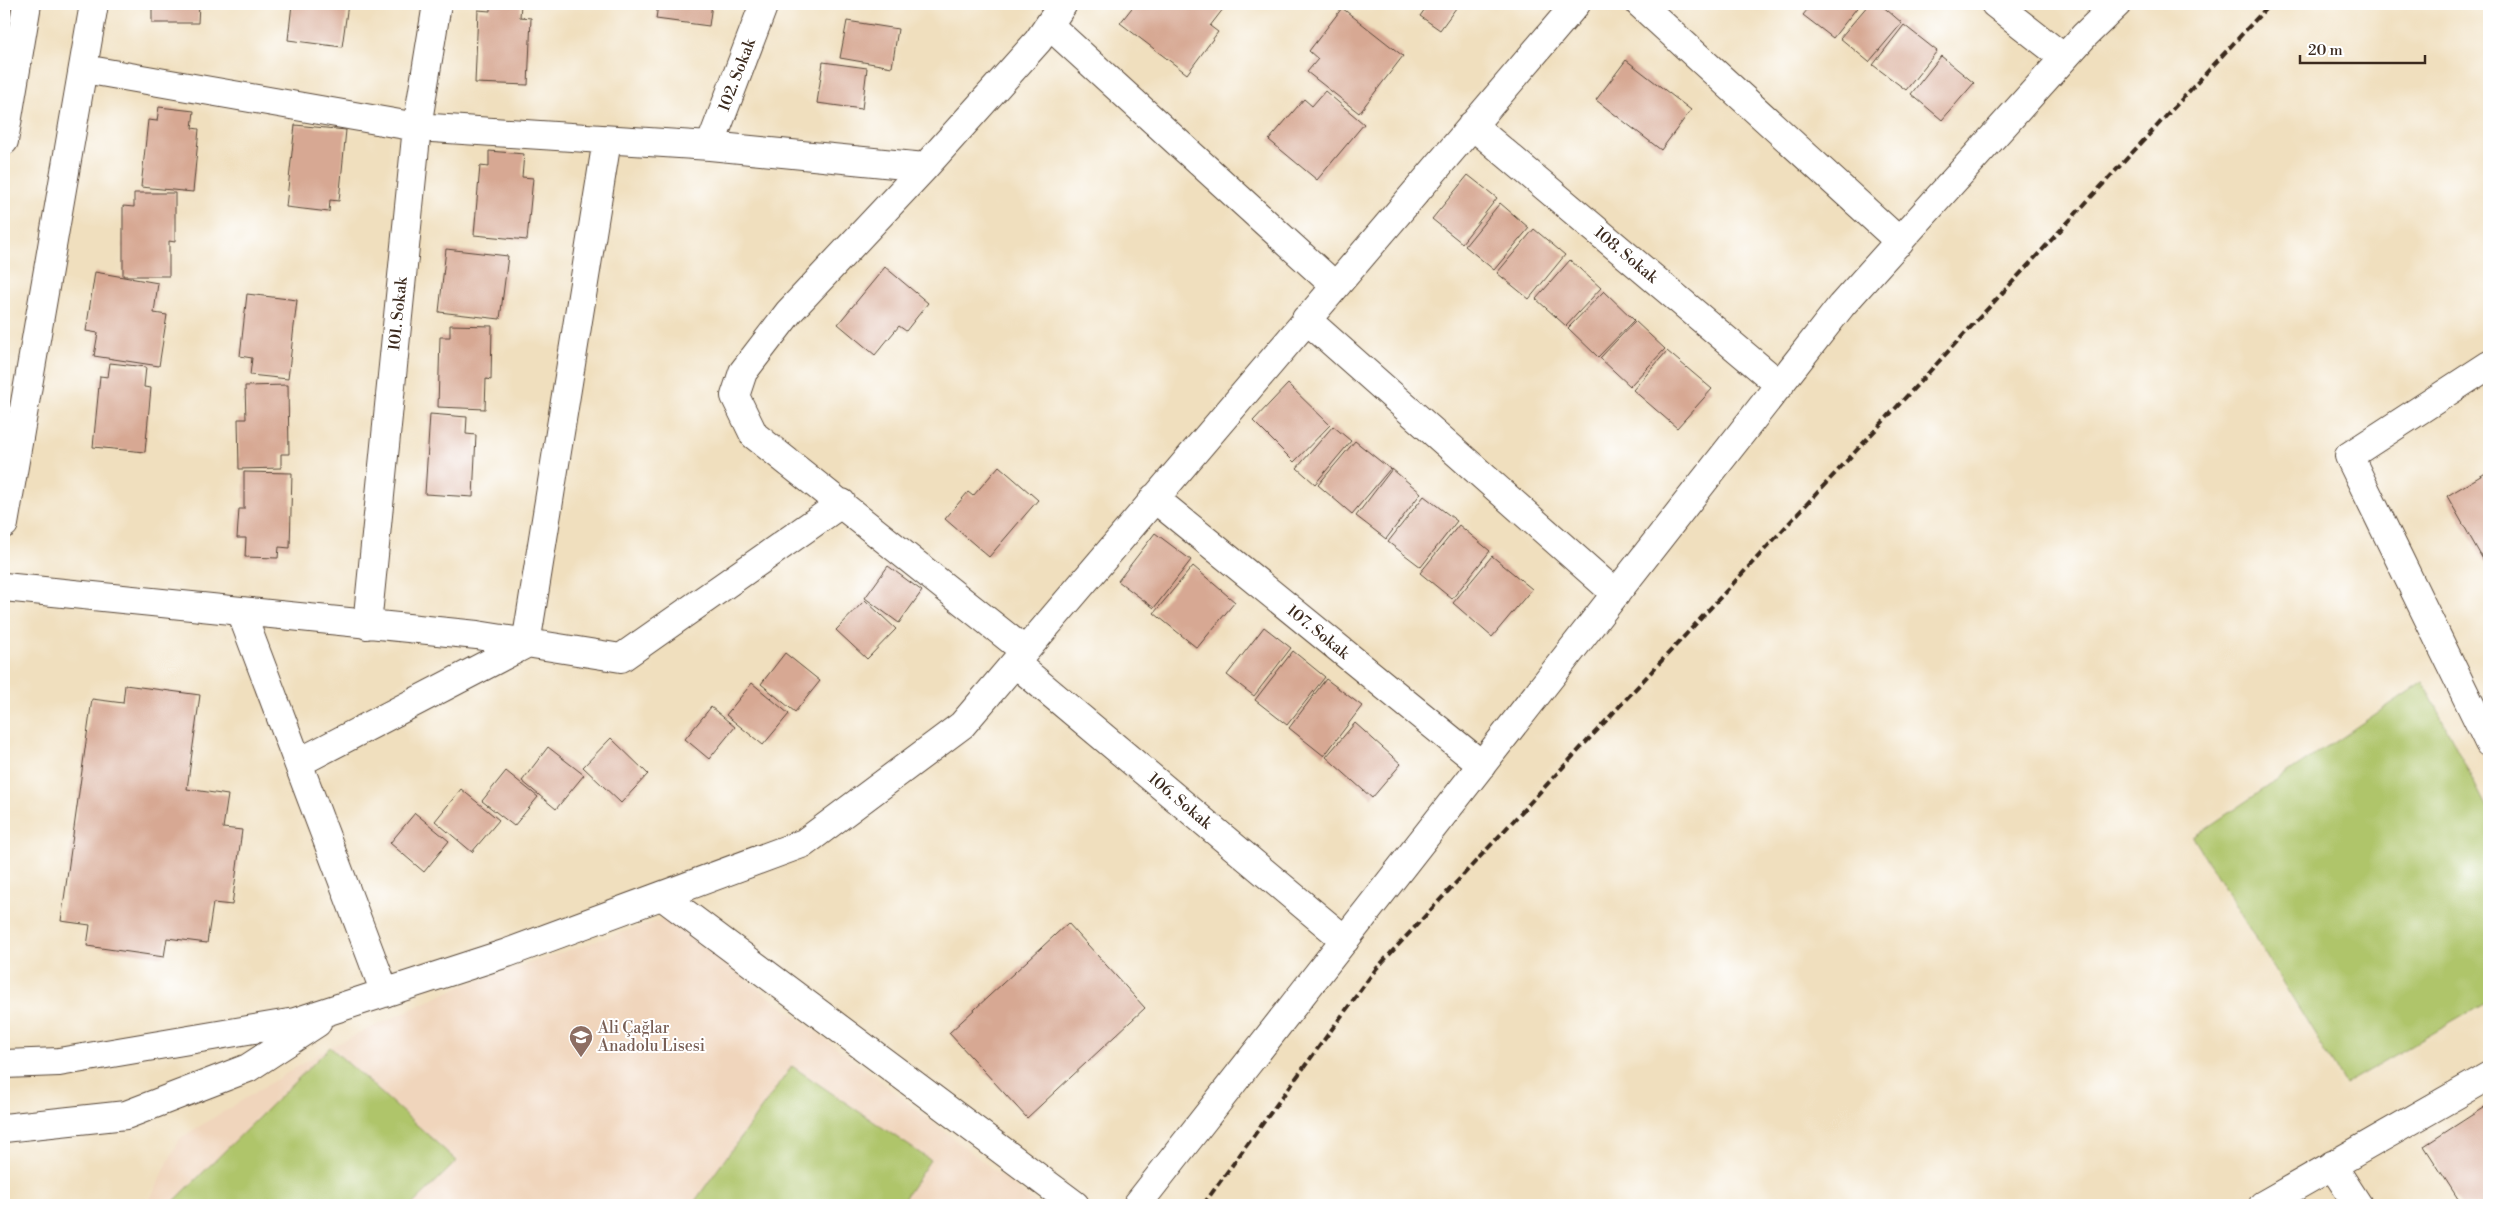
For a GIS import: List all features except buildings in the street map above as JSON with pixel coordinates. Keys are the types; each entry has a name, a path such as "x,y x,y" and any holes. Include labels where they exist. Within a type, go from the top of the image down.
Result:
{"street":[{"path":"4,141 27,4"},
{"path":"4,524 94,4"},
{"name":"101. Sokak","path":"367,625 417,127 437,4"},
{"name":"102. Sokak","path":"710,146 764,4"},
{"path":"4,1064 59,1062 295,1022 507,953 804,844 962,725 1334,285 1576,4"},
{"path":"1640,4 1900,242"},
{"path":"1995,4 2064,58"},
{"path":"1137,1205 1842,306 2064,58 2115,4"},
{"path":"1056,14 1334,285"},
{"name":"106. Sokak","path":"1056,14 1038,41 925,167 789,312 743,372 735,396 754,435 842,503 1345,940"},
{"path":"84,69 417,127 710,146 925,167"},
{"name":"108. Sokak","path":"1472,125 1780,385"},
{"path":"526,644 607,140"},
{"path":"1306,318 1616,594"},
{"path":"2489,365 2349,456 2489,743"},
{"name":"107. Sokak","path":"1154,498 1482,765"},
{"path":"4,587 477,635 621,658 842,503"},
{"path":"241,612 384,993"},
{"path":"298,763 526,644"},
{"path":"662,896 1075,1205"},
{"path":"4,1128 126,1114 248,1068 343,1006"},
{"path":"2263,1205 2489,1076"},
{"path":"2332,1166 2358,1205"}],"shaded area":[{"name":"Ali Çağlar Anadolu Lisesi","path":"666,918 865,1069 1038,1205 147,1205 180,1138 330,1047 461,986"}],"green space":[{"path":"2423,682 2489,812 2489,1001 2345,1084 2193,837"},
{"path":"330,1047 457,1161 412,1205 170,1205"},
{"path":"792,1066 930,1160 900,1205 692,1205"}],"railway":[{"path":"1203,1205 1376,969 2270,4"}],"place":[{"name":"Ali Çağlar Anadolu Lisesi","path":"581,1058"}]}
